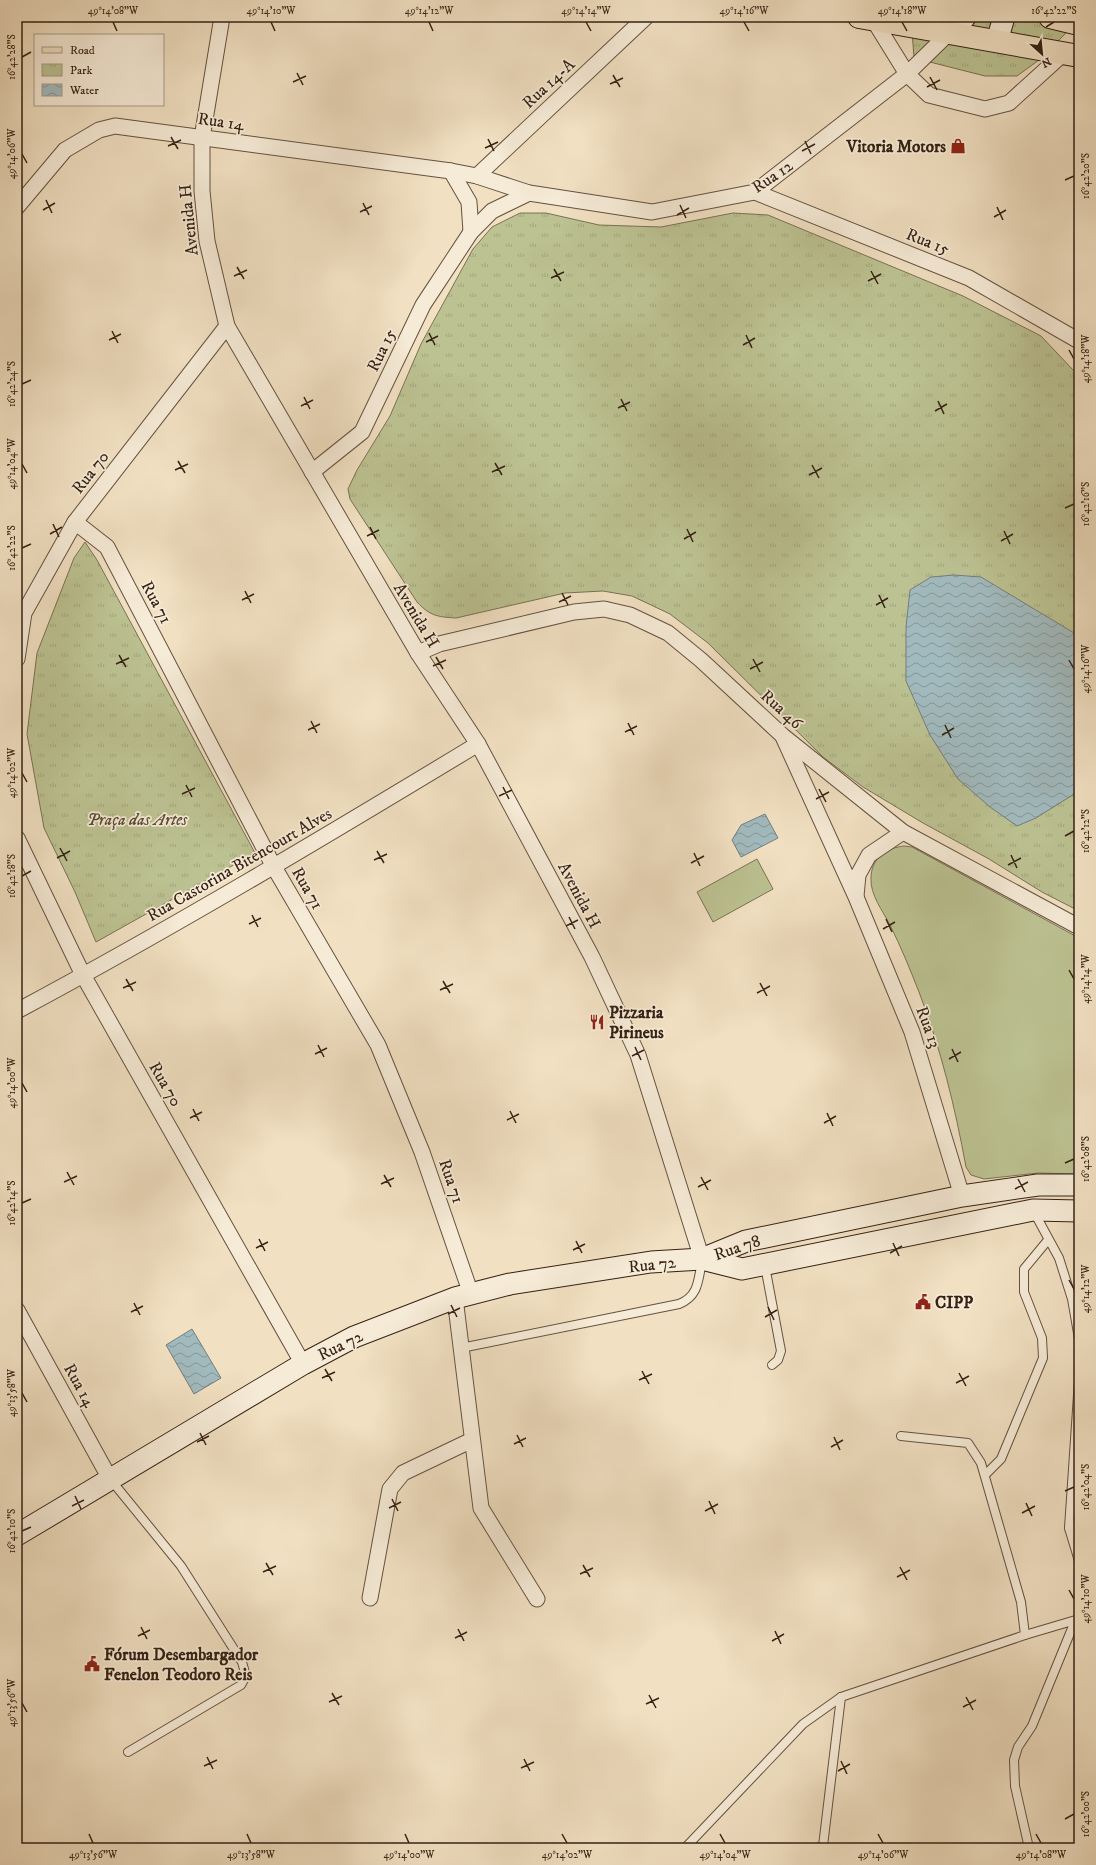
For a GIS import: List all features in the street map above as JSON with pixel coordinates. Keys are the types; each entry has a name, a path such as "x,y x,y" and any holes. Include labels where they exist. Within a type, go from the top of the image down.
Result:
{"main road":[{"name":"Rua 12","path":"950,32 965,17"},
{"path":"997,41 1004,17"},
{"path":"1050,17 1079,24"},
{"path":"866,18 1072,54"},
{"name":"Rua 78","path":"702,1259 746,1241 962,1196 1038,1184 1079,1185"},
{"name":"Rua 78","path":"702,1259 742,1269 765,1266 1032,1210 1079,1211"},
{"name":"Rua 72","path":"17,1535 303,1364 354,1337 463,1296 510,1284 651,1262 702,1259"}],"street":[{"name":"Avenida H","path":"222,17 202,138 202,191 207,241 227,326 418,653 478,744 592,956 638,1055 702,1259"},
{"name":"Rua 14-A","path":"477,176 646,17"},
{"path":"866,18 907,74 929,95 986,109 1009,103 1072,54"},
{"name":"Rua 12","path":"529,194 652,212 756,192 907,74 950,32"},
{"name":"Rua 14","path":"17,207 65,150 98,130 115,126 451,171 477,176"},
{"path":"451,171 469,202 471,232"},
{"path":"477,176 529,194"},
{"name":"Rua 15","path":"756,192 969,278 1079,341"},
{"name":"Rua 15","path":"312,472 362,432 424,305 471,232 492,212 529,194"},
{"name":"Rua 70","path":"17,658 19,629 24,613 75,522 227,326"},
{"name":"Rua 71","path":"75,522 107,547 274,867 378,1045 422,1152 463,1296 461,1348 481,1508 537,1599"},
{"name":"Rua 46","path":"418,653 439,644 574,612 604,609 630,615 668,633 701,660 783,736 903,832 1079,927"},
{"name":"Rua 13","path":"783,736 856,897 912,1032 962,1196"},
{"name":"Rua Castorina Bitencourt Alves","path":"17,1011 274,867 478,744"},
{"name":"Rua 13","path":"856,897 858,875 869,855 903,832"},
{"name":"Rua 70","path":"17,838 83,975 303,1364"},
{"name":"Rua 14","path":"17,1310 110,1479"},
{"path":"370,1598 390,1489 403,1473 472,1440"}],"lane":[{"path":"1032,1210 1058,1258 1072,1299 1079,1339"},
{"path":"985,1476 1001,1459 1043,1358 1042,1338 1024,1292 1024,1269 1048,1240"},
{"path":"461,1348 683,1303 693,1296 696,1289 702,1259"},
{"path":"765,1266 781,1351 778,1360 772,1365"},
{"path":"1079,1380 1069,1528 1079,1561"},
{"path":"901,1436 968,1443 981,1463 1021,1602 1025,1635"},
{"path":"110,1479 181,1566 242,1662 246,1676 241,1685 128,1752"},
{"path":"1069,1528 1079,1522"},
{"path":"685,1848 803,1724 841,1697 1025,1635 1077,1620"},
{"path":"1029,1848 1015,1786 1014,1760 1018,1747 1032,1726 1077,1620"},
{"path":"816,1848 823,1846 841,1697"}],"green space":[{"path":"911,17 1079,17 1079,20 1039,60 1017,76 985,76 914,58"},
{"path":"520,213 546,213 599,225 661,227 733,213 768,215 963,296 1041,336 1074,371 1079,374 1079,911 1042,892 989,859 923,823 863,787 823,757 708,643 670,614 632,596 603,591 565,593 456,618 444,617 430,613 417,602 350,499 348,489 357,470 390,416 421,344 473,249 492,227"},
{"name":"Praça das Artes","path":"85,542 97,560 255,853 96,942 75,892 44,828 27,734 37,653 74,558"},
{"path":"904,846 912,847 1079,938 1079,1174 1038,1173 984,1179 971,1175 966,1167 947,1078 927,1013 905,958 875,897 871,884 872,871 877,860 891,849"},
{"path":"757,859 773,889 713,922 697,892"}],"water":[{"path":"954,575 981,577 1079,636 1079,791 1036,818 1017,826 990,807 958,779 930,735 906,681 906,627 910,590 931,577"},
{"path":"765,814 778,838 741,857 732,840 741,825"},
{"path":"192,1329 221,1378 194,1394 166,1345"}],"place":[{"name":"Vitoria Motors","path":"958,146"},
{"name":"Pizzaria Pirineus","path":"597,1022"},
{"name":"CIPP","path":"923,1302"},
{"name":"Fórum Desembargador Fenelon Teodoro Reis","path":"92,1664"}]}
